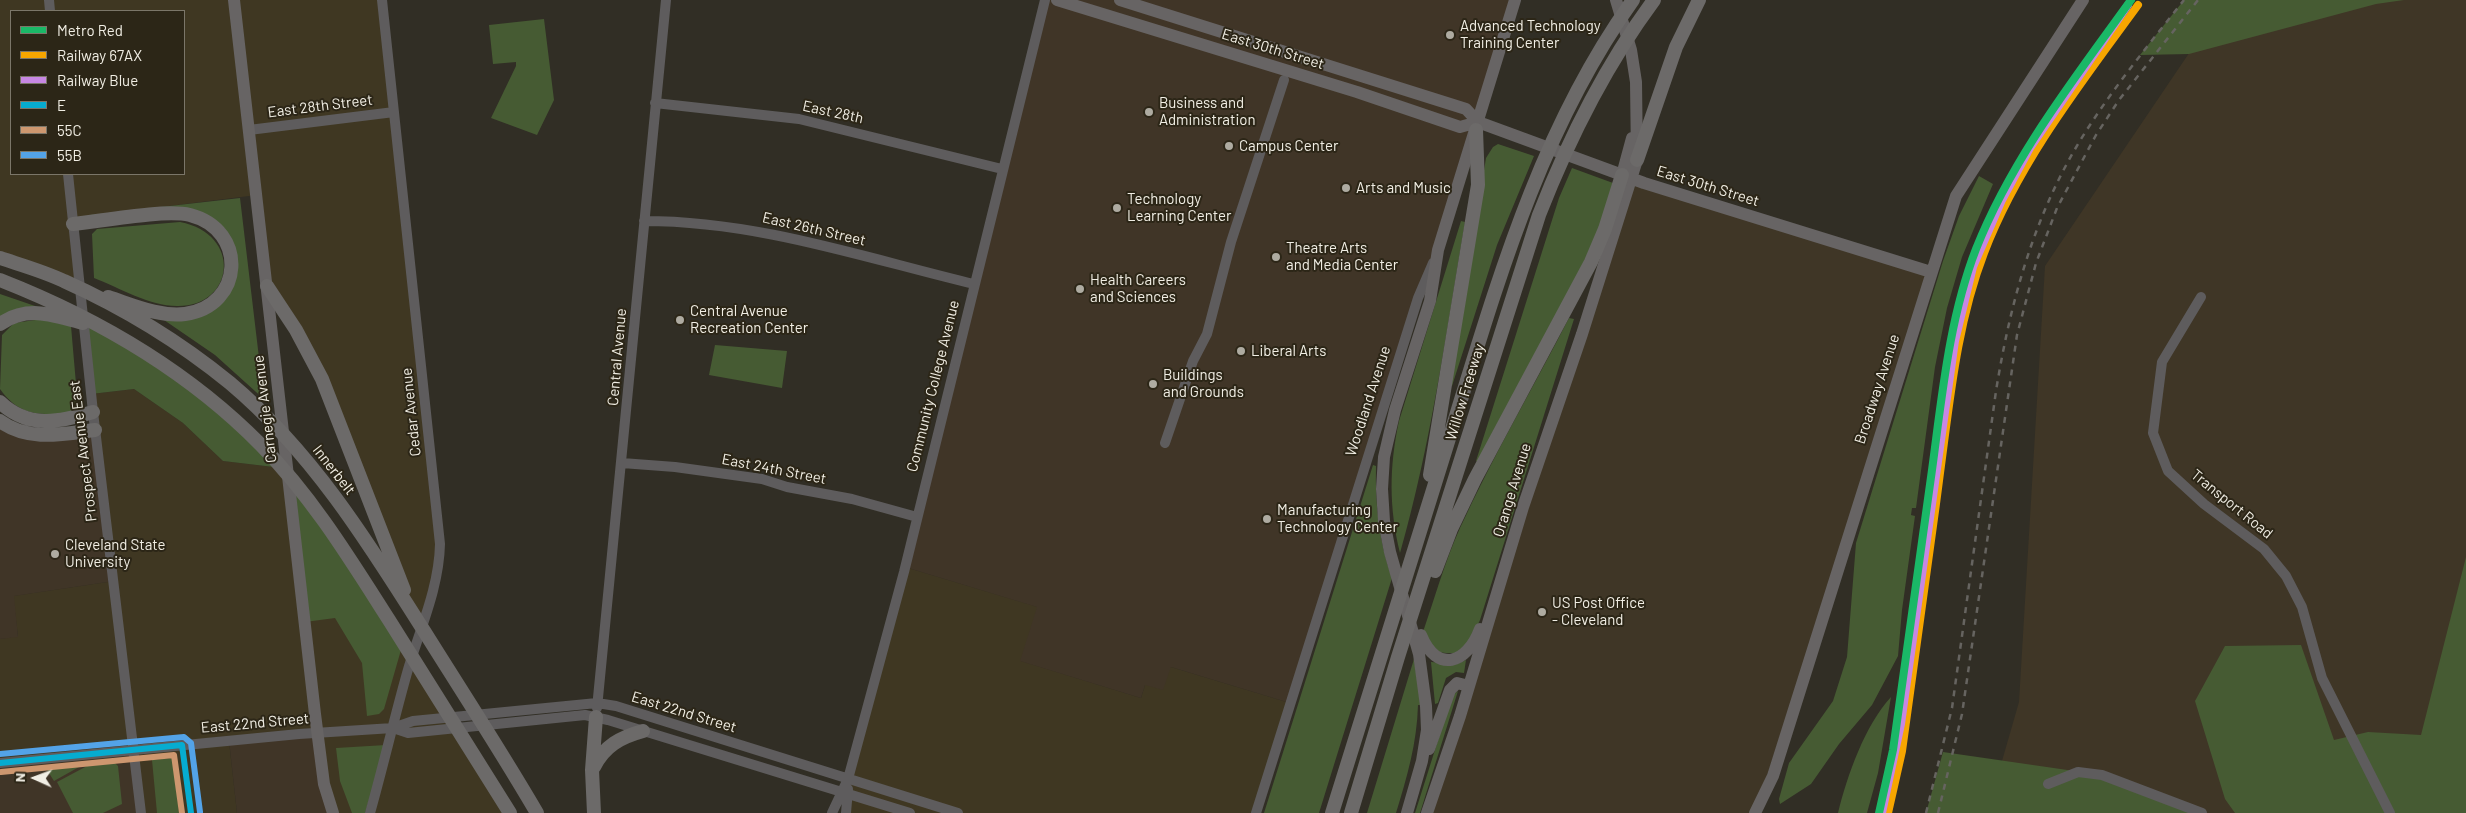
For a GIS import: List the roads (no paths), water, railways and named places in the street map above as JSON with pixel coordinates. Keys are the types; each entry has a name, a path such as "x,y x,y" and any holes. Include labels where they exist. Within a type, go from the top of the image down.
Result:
{"highway":[{"name":"Willow Freeway","path":"1332,813 1511,245 1534,182 1574,94 1606,39 1633,0"},
{"name":"Willow Freeway","path":"1426,584 1518,274 1551,185 1577,126 1604,75 1654,0"},
{"path":"1637,160 1676,47 1699,0"},
{"path":"1423,522 1478,184 1477,126"},
{"path":"1352,813 1426,584 1463,503 1596,251 1626,176"},
{"path":"63,280 144,309 166,314 185,314 212,304 221,295 227,286 232,264 231,252 219,231 202,219 190,215 168,214 73,224"},
{"name":"Innerbelt","path":"0,258 63,280 123,312 177,345 229,383 301,453 341,503 420,614 536,811"},
{"path":"0,280 62,306 108,330 162,362 214,402 261,445 304,494 342,545 510,813"},
{"path":"267,286 296,330 322,379 420,614"},
{"path":"0,324 11,316 29,312 47,313 108,330"},
{"path":"0,402 19,417 34,421 50,422 93,412"},
{"path":"0,421 24,433 40,435 96,430"},
{"path":"594,813 592,770 596,717"},
{"path":"592,770 609,746 625,736 643,731"}],"main road":[{"name":"Carnegie Avenue","path":"234,0 324,784 333,813"},
{"name":"East 30th Street","path":"1057,0 1357,92 1460,127 1477,126 1626,176 1931,272"},
{"name":"East 30th Street","path":"1120,0 1466,109 1477,126"},
{"name":"Woodland Avenue","path":"1438,250 1514,0"},
{"path":"1616,0 1627,31 1634,64 1637,98 1637,160 1626,176"},
{"name":"Broadway Avenue","path":"1755,813 1773,776 1952,208 1961,187 2083,0"},
{"path":"1626,176 1636,126"},
{"name":"Orange Avenue","path":"1427,813 1469,686 1522,507 1582,334 1626,176"},
{"path":"1438,250 1430,300 1391,425 1382,473 1384,521 1390,552 1404,594 1425,646 1431,654 1448,660 1465,654 1475,642 1504,551 1522,507"},
{"path":"1404,594 1419,654 1426,706 1427,730 1418,776"},
{"path":"1407,813 1418,776 1450,690 1457,684 1469,686"}],"street":[{"name":"Cedar Avenue","path":"370,813 408,671 420,614 438,569 440,544 382,0"},
{"name":"Central Avenue","path":"596,717 666,0"},
{"name":"Community College Avenue","path":"832,813 844,792 848,779 917,517 1045,0"},
{"path":"1165,443 1194,358 1207,334 1231,242 1284,80"},
{"name":"East 28th","path":"655,103 799,119 1002,169"},
{"name":"East 28th Street","path":"249,130 394,112"},
{"name":"Prospect Avenue East","path":"68,175 93,412 141,813"},
{"name":"East 26th Street","path":"644,221 756,230 788,236 974,284"},
{"name":"Woodland Avenue","path":"1256,813 1418,298 1438,250"},
{"name":"Transport Road","path":"2201,297 2162,362 2153,433 2168,471 2204,504 2264,549 2286,576 2302,607 2322,678 2390,813"},
{"name":"East 24th Street","path":"622,463 675,467 762,479 792,488 852,498 917,517"},
{"name":"East 22nd Street","path":"0,763 318,733 393,728 413,721 597,702 616,706 958,813"},
{"name":"East 22nd Street","path":"393,728 408,733 566,715 596,717 910,813"},
{"path":"2048,784 2078,772 2102,775 2202,813"},
{"path":"844,792 846,813"}],"railway":[{"path":"1926,813 1952,708 2002,356 2009,322 2028,255 2054,190 2088,128 2122,79 2184,0"},
{"path":"1938,813 1962,714 2017,335 2036,263 2057,208 2096,135 2119,100 2198,0"}],"metro line":[{"name":"Red","path":"1879,813 1893,750 1943,386 1953,330 1967,276 1976,249 1991,215 2026,151 2066,90 2131,0"}],"rail line":[{"name":"Blue","path":"1882,813 1901,724 1955,341 1973,267 2002,200 2030,148 2128,5"},
{"name":"67AX","path":"1888,813 1902,751 1947,417 1961,334 1975,280 1998,219 2033,155 2073,94 2138,5"}],"place":[{"name":"Advanced Technology Training Center","path":"1450,35"},
{"name":"Business and Administration","path":"1149,112"},
{"name":"Campus Center","path":"1229,146"},
{"name":"Arts and Music","path":"1346,188"},
{"name":"Technology Learning Center","path":"1117,208"},
{"name":"Theatre Arts and Media Center","path":"1276,257"},
{"name":"Health Careers and Sciences","path":"1080,289"},
{"name":"Central Avenue Recreation Center","path":"680,320"},
{"name":"Liberal Arts","path":"1241,351"},
{"name":"Buildings and Grounds","path":"1153,384"},
{"name":"Manufacturing Technology Center","path":"1267,519"},
{"name":"Cleveland State University","path":"55,554"},
{"name":"US Post Office - Cleveland","path":"1542,612"}]}
